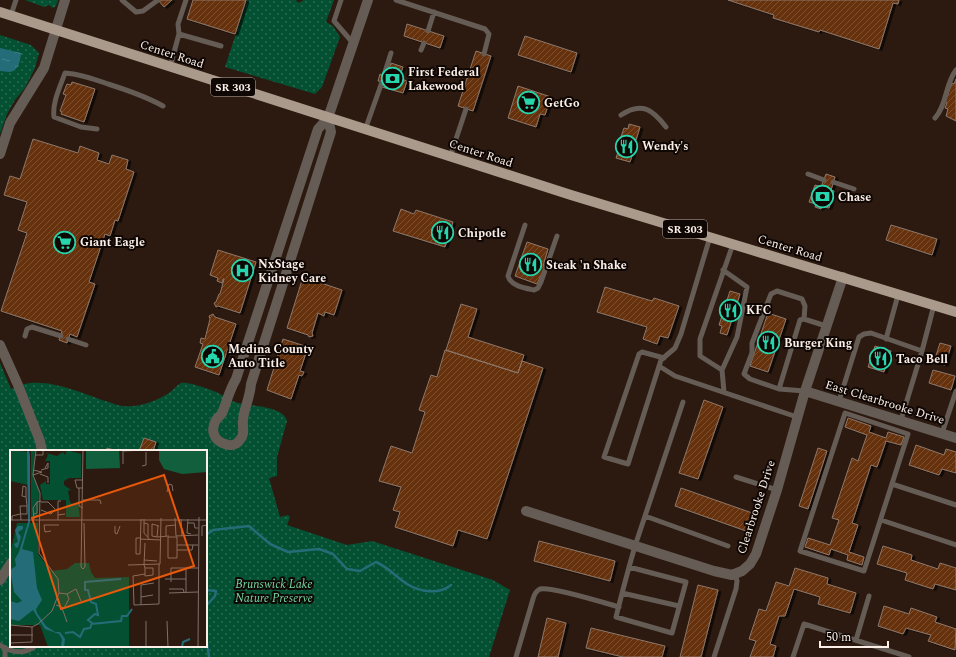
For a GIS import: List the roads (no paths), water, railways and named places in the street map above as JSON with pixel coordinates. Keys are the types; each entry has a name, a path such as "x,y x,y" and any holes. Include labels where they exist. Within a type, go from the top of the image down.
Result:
{"main road":[{"name":"Center Road","path":"0,12 570,195 956,312"}],"street":[{"path":"0,154 10,123 44,68 65,0"},
{"path":"328,118 331,132 251,384 250,396 243,420 243,435 240,441 236,444 224,444 215,438 213,431 214,425 216,420 223,412 230,390 236,379 318,129 328,118 368,0"},
{"name":"Clearbrooke Drive","path":"735,574 742,571 750,564 756,554 777,490 826,326 843,277"},
{"path":"0,345 40,441 42,450"},
{"name":"East Clearbrooke Drive","path":"806,391 956,438"},
{"path":"526,511 714,572 732,575 735,574"},
{"path":"0,580 10,565"}],"lane":[{"path":"11,15 16,0"},
{"path":"122,0 136,12 143,12 158,0"},
{"path":"170,67 179,34 178,24 186,0"},
{"path":"341,0 334,21 353,43"},
{"path":"396,0 485,29 489,34 484,54"},
{"path":"428,31 434,12"},
{"path":"179,34 221,46"},
{"path":"422,50 424,42"},
{"path":"384,75 391,53"},
{"path":"935,118 941,112 952,77 956,70"},
{"path":"97,129 81,127 54,118 54,106 65,73 76,74 148,97 163,106"},
{"path":"365,130 382,82"},
{"path":"450,157 466,109"},
{"path":"621,115 631,109 642,109 649,111 654,113 666,128"},
{"path":"808,174 824,180"},
{"path":"833,182 854,189"},
{"path":"525,225 508,276 513,284 523,288 534,290 538,288 557,236"},
{"path":"664,358 642,352 639,354 604,457 628,464 661,360 664,358 675,348 681,334 710,237"},
{"path":"722,370 700,356 700,339 732,244"},
{"path":"723,270 747,287 737,337 722,370 724,392"},
{"path":"804,319 805,306 802,299 777,291 772,294 752,343 752,353 744,374 750,379 779,389 806,391"},
{"path":"886,339 898,294"},
{"path":"901,420 934,305"},
{"path":"779,389 800,320 804,319 826,326"},
{"path":"24,336 27,329 32,327 61,336"},
{"path":"839,401 859,337 864,334 871,333 922,351"},
{"path":"68,339 86,345"},
{"path":"659,366 675,376 798,417"},
{"path":"942,433 956,391"},
{"path":"629,567 686,582 672,632 616,617 622,593 629,567 635,546 682,402"},
{"path":"845,413 908,434 892,484 864,571 800,551 845,413"},
{"path":"736,477 777,490"},
{"path":"892,484 956,505"},
{"path":"645,516 728,546"},
{"path":"880,520 956,545"},
{"path":"714,657 736,589 737,581 735,574"},
{"path":"516,657 533,599 541,589 554,590 619,607"},
{"path":"622,593 679,606"},
{"path":"856,640 869,596"},
{"path":"793,657 804,624 909,657"},
{"path":"0,645 18,652 26,651 32,647"},
{"path":"5,648 5,657"}],"water":[{"path":"0,48 21,53 18,65 13,71 0,71"}],"waterway":[{"path":"207,534 213,530 249,526 270,544 288,552 319,549 333,554 347,569 360,571 376,562 407,584 418,589 435,591 451,585"},
{"path":"207,590 216,591 215,596 207,605"},
{"path":"207,643 209,657"}],"place":[{"name":"First Federal Lakewood","path":"393,79"},
{"name":"GetGo","path":"529,103"},
{"name":"Wendy's","path":"626,146"},
{"name":"Chase","path":"823,197"},
{"name":"Chipotle","path":"442,233"},
{"name":"Giant Eagle","path":"64,242"},
{"name":"Steak 'n Shake","path":"531,265"},
{"name":"NxStage Kidney Care","path":"242,271"},
{"name":"KFC","path":"730,310"},
{"name":"Burger King","path":"768,343"},
{"name":"Medina County Auto Title","path":"213,356"},
{"name":"Taco Bell","path":"880,359"}],"park label":[{"name":"Brunswick Lake Nature Preserve","path":"274,591"}]}
